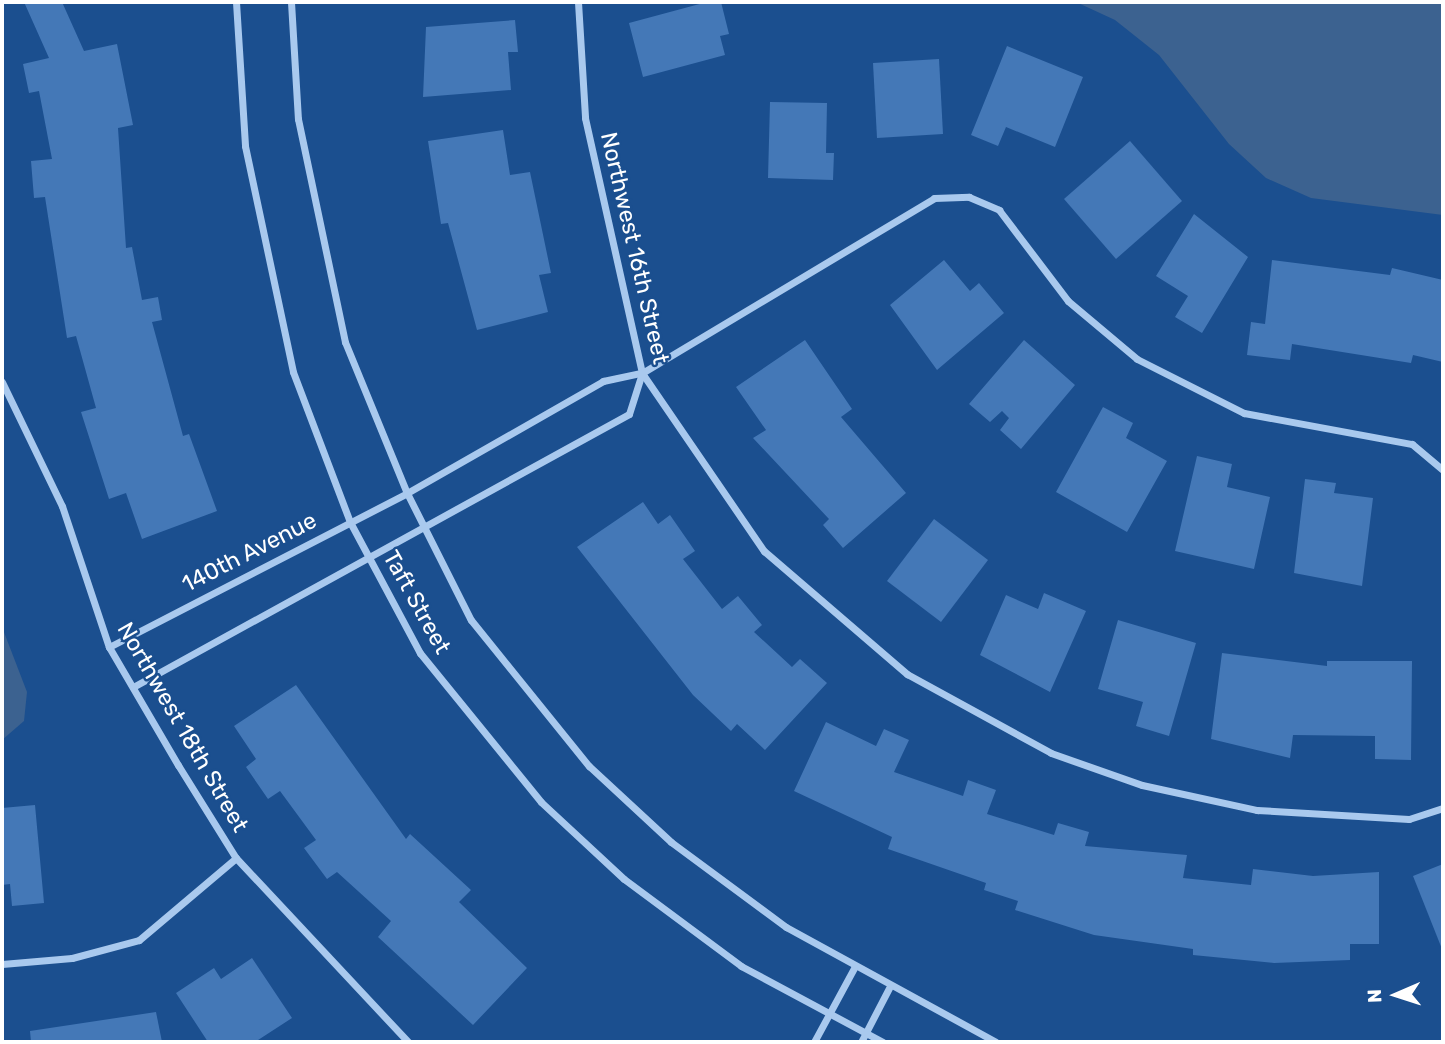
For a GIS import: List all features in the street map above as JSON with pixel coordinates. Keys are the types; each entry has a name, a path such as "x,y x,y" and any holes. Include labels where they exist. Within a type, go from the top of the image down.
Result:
{"street":[{"name":"Taft Street","path":"236,2 245,146 293,372 350,522 420,653 541,802 634,887 741,966 828,1015 863,1039 883,1042"},
{"name":"Taft Street","path":"291,2 298,119 345,342 407,493 471,620 589,766 671,842 786,927 889,988 996,1042"},
{"name":"Northwest 16th Street","path":"578,2 585,118 642,373 764,551 907,674 1039,746 1142,785 1257,810 1409,819 1443,808"},
{"name":"140th Avenue","path":"109,647 407,493 603,381 642,373 934,198 969,197 999,210 1068,301 1137,359 1244,414 1412,444 1443,470"},
{"path":"132,687 427,531 629,414 642,373"},
{"name":"Northwest 18th Street","path":"2,382 62,506 109,647 236,858 408,1042"},
{"path":"2,964 72,958 139,940 236,858"},
{"path":"814,1042 854,968"},
{"path":"863,1039 889,988"}],"water":[{"path":"1076,2 1443,2 1443,215 1311,198 1266,178 1229,144 1159,55 1115,20"},
{"path":"2,627 27,692 24,721 2,740"}],"building":[{"path":"24,2 62,2 84,51 117,44 133,125 118,128 126,248 132,247 142,300 158,297 162,320 152,322 183,436 189,434 217,511 142,539 126,493 109,499 81,412 96,408 76,336 67,338 45,197 34,198 31,161 52,159 39,91 29,93 23,64 49,58"},
{"path":"707,2 721,2 729,34 720,36 725,55 643,77 629,23"},
{"path":"515,20 518,52 508,52 511,90 423,97 426,27"},
{"path":"1007,46 1083,77 1055,147 1006,127 998,146 971,135"},
{"path":"939,59 943,134 877,138 873,63"},
{"path":"770,102 827,103 826,153 834,153 833,180 768,178"},
{"path":"503,130 510,175 530,172 551,273 539,275 548,312 477,330 448,223 441,224 428,141"},
{"path":"1130,141 1182,201 1116,259 1064,199"},
{"path":"1194,214 1248,257 1202,333 1175,317 1188,296 1156,276"},
{"path":"944,260 970,291 979,283 1004,313 937,370 890,305"},
{"path":"1272,260 1390,275 1392,268 1443,280 1443,362 1413,355 1411,363 1292,344 1290,360 1247,355 1251,322 1265,324"},
{"path":"805,340 852,409 841,417 906,493 843,548 823,525 829,519 753,438 766,430 736,387"},
{"path":"1024,340 1075,385 1021,449 1000,430 1009,418 1002,411 990,422 969,404"},
{"path":"1103,407 1133,423 1126,438 1167,461 1127,532 1056,492"},
{"path":"1197,456 1232,464 1227,487 1270,497 1254,569 1175,551"},
{"path":"1305,479 1336,483 1334,493 1373,498 1362,586 1294,573"},
{"path":"643,502 658,524 670,515 695,551 683,559 722,609 738,596 762,625 754,632 792,667 800,659 827,683 765,750 737,724 731,731 693,695 577,547"},
{"path":"934,519 988,560 941,622 887,581"},
{"path":"1044,593 1086,611 1050,692 980,655 1006,595 1038,609"},
{"path":"1118,620 1196,643 1169,736 1136,726 1143,702 1098,689"},
{"path":"1222,653 1327,666 1327,661 1412,661 1411,760 1375,759 1375,736 1293,735 1290,758 1211,739"},
{"path":"296,685 406,839 410,834 471,890 459,902 527,968 473,1025 378,937 391,921 337,872 327,879 304,848 316,840 280,791 268,799 246,767 256,759 234,726"},
{"path":"826,722 876,746 884,729 909,740 894,772 963,796 968,780 996,790 987,814 1054,835 1058,823 1089,832 1085,846 1187,855 1183,878 1251,885 1253,869 1313,876 1379,872 1379,944 1350,944 1350,960 1274,963 1193,955 1193,949 1094,935 1015,910 1018,901 984,890 986,883 888,849 892,837 794,791"},
{"path":"35,805 44,903 12,906 10,884 2,885 2,808"},
{"path":"1443,864 1443,949 1442,949 1413,876"},
{"path":"252,958 292,1018 255,1042 208,1042 176,993 214,968 221,979"},
{"path":"156,1012 162,1042 31,1042 30,1031"}]}
